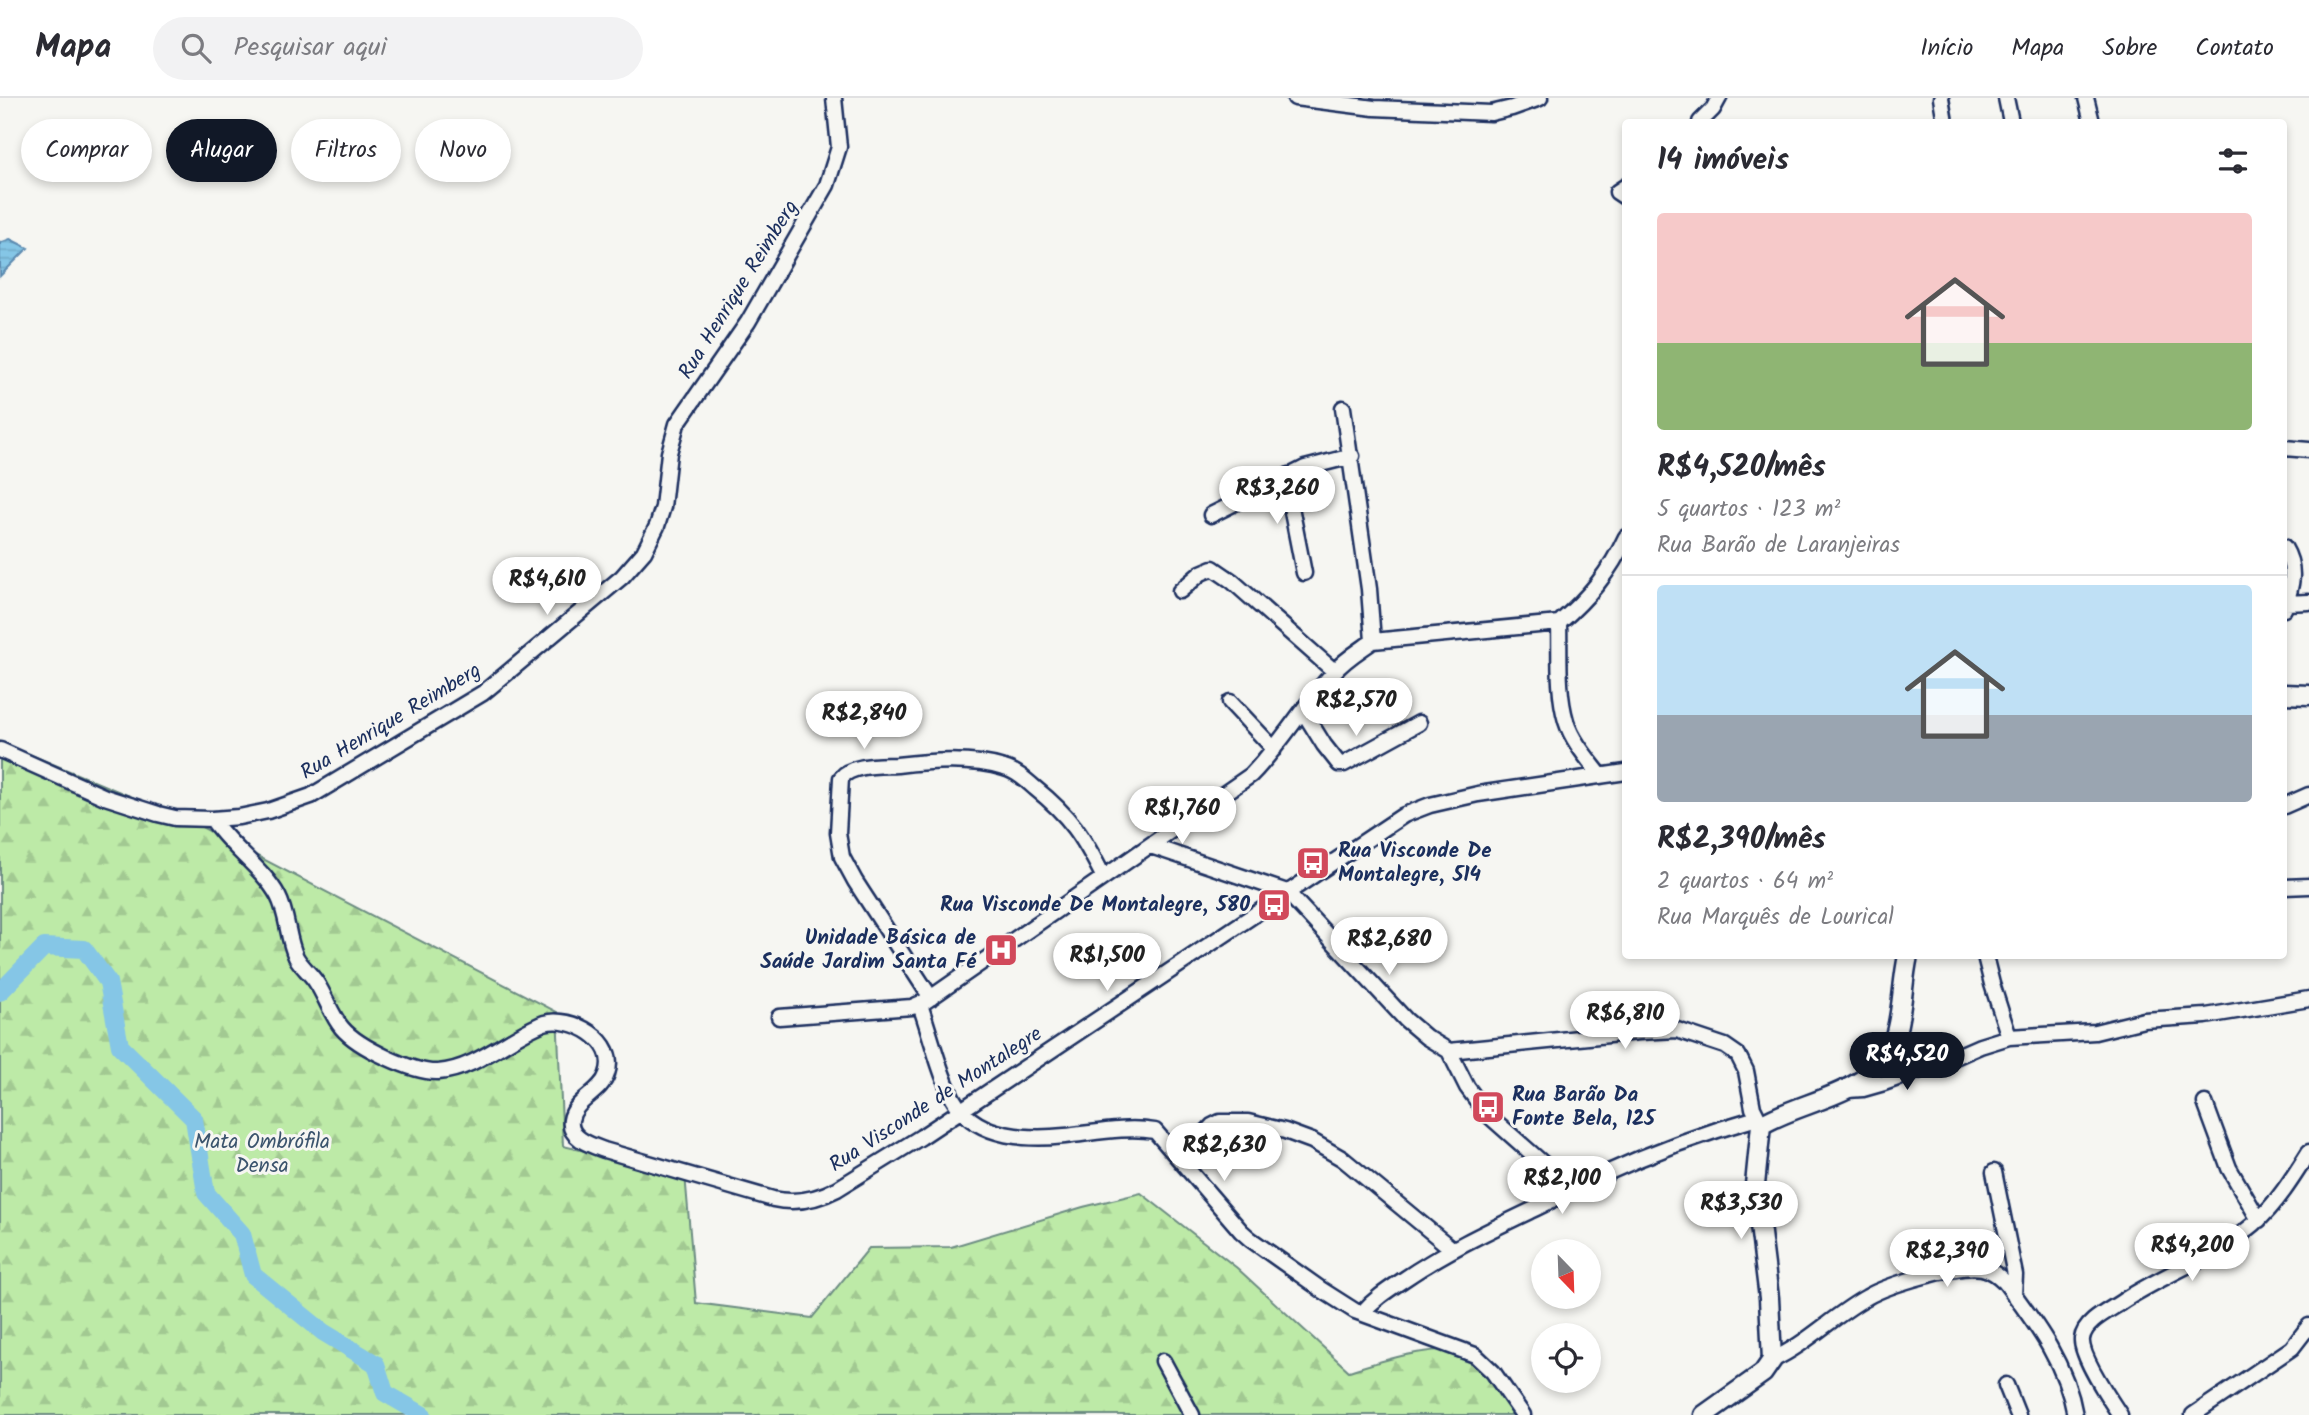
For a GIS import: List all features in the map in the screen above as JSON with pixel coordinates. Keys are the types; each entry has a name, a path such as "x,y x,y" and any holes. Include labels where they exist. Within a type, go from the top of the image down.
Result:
{"main road":[{"path":"2287,694 2309,695"},
{"path":"1703,1415 1763,1373 1772,1360 1769,1298 1755,1185 1759,1121 1847,1090 1876,1069 1890,1051 1899,1023 1909,959"}],"street":[{"name":"Rua Henrique Reimberg","path":"0,750 82,788 128,805 176,818 212,819 268,811 311,796 449,715 497,682 634,565 651,539 663,507 669,453 677,424 748,322 827,185 839,147 834,98"},
{"path":"1295,98 1399,110 1491,113 1540,98"},
{"path":"1703,119 1719,98"},
{"path":"1941,98 1944,119"},
{"path":"2006,98 2010,119"},
{"path":"2086,98 2091,119"},
{"path":"1343,408 1352,456 1373,641"},
{"path":"2287,448 2309,450"},
{"path":"1211,515 1289,475 1316,464 1352,456"},
{"path":"1289,475 1291,507 1304,573"},
{"path":"779,1017 925,1002 1251,775 1334,671 1373,641 1559,623 1587,599 1622,544"},
{"path":"2287,552 2293,572 2292,588 2287,601"},
{"path":"1180,591 1201,573 1213,568 1232,581 1334,671"},
{"path":"2287,606 2309,602"},
{"path":"1559,623 1562,698 1566,721 1578,745 1601,776"},
{"path":"1230,702 1274,749"},
{"path":"1303,711 1339,764 1344,764 1419,723"},
{"path":"1103,876 1070,819 1007,768 941,762 863,768 845,773 841,778 838,816 842,857 925,1002 950,1092 960,1110 986,1127 1021,1138 1050,1138 1138,1129 1155,1131 1241,1231 1322,1290 1362,1313 1475,1355 1493,1372 1523,1415"},
{"name":"Rua Visconde de Montalegre","path":"212,819 222,834 277,894 297,957 319,987 342,1028 368,1047 412,1068 438,1072 451,1070 475,1060 536,1026 552,1021 567,1022 589,1032 598,1040 606,1051 609,1067 604,1081 581,1102 572,1116 572,1130 583,1142 773,1199 799,1202 837,1189 1415,810 1478,794 1622,773"},
{"path":"2287,805 2309,795"},
{"path":"1151,846 1287,892 1406,1020 1449,1051 1467,1087 1488,1114 1572,1189"},
{"path":"2287,887 2309,886"},
{"path":"1986,959 2009,1037"},
{"path":"1847,1090 1884,1083 2009,1037 2095,1032 2144,1020 2206,1016 2309,999"},
{"path":"1362,1313 1386,1292 1452,1249 1572,1189 1664,1148 1759,1121 1748,1091 1745,1066 1738,1055 1725,1046 1677,1030 1639,1031 1449,1051"},
{"path":"2205,1103 2230,1168 2259,1220"},
{"path":"1180,1159 1215,1124 1230,1120 1285,1131 1328,1149 1374,1182 1452,1249"},
{"path":"2120,1415 2084,1352 2082,1340 2085,1331 2100,1317 2140,1290 2215,1250 2259,1220 2309,1152"},
{"path":"1994,1172 2015,1275 2014,1295"},
{"path":"1772,1360 1868,1296 1951,1270 1972,1267 1989,1270 2005,1282 2057,1358 2070,1388 2075,1415"},
{"path":"2193,1415 2292,1348 2309,1326"},
{"path":"1163,1361 1192,1415"},
{"path":"2006,1385 2018,1415"}],"green space":[{"name":"Mata Ombrófila Densa","path":"0,742 192,822 557,1012 563,1146 685,1174 696,1303 812,1318 869,1248 951,1247 1083,1207 1141,1193 1237,1268 1349,1371 1377,1362 1432,1351 1464,1352 1480,1361 1518,1415 0,1415"}],"water":[{"path":"10,239 28,248 0,276 0,243"}],"waterway":[{"path":"0,992 44,947 84,949 108,982 120,1046 194,1119 206,1193 242,1234 253,1275 323,1332 376,1364 385,1393 423,1415"}],"place":[{"name":"Rua Visconde De Montalegre, 514","path":"1313,863"},
{"name":"Rua Visconde De Montalegre, 580","path":"1274,905"},
{"name":"Unidade Básica de Saúde Jardim Santa Fé","path":"1001,950"},
{"name":"Rua Barão Da Fonte Bela, 125","path":"1488,1107"}]}
